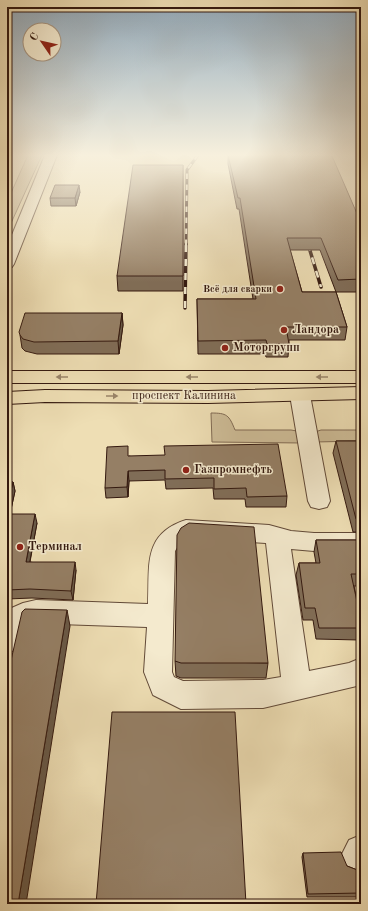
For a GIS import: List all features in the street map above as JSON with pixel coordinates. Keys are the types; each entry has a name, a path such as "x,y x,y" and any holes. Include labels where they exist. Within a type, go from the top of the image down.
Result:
{"main road":[{"name":"проспект Калинина","path":"7,378 361,377"},
{"name":"проспект Калинина","path":"7,398 45,396 300,396 361,393"}],"street":[{"path":"7,264 34,198"},
{"path":"300,396 319,501"},
{"path":"361,542 314,542 291,540 269,534 186,529 172,537 163,550 158,672 163,686 181,694 263,694 353,675 361,671"},
{"path":"277,536 297,687"},
{"path":"7,641 13,620 24,612 36,610 160,616"}],"shaded area":[{"path":"9,198 23,198 7,232 7,202"},
{"path":"211,413 224,414 227,416 235,430 297,431 302,443 212,442"},
{"path":"321,430 361,430 361,441 315,442 315,432"}],"building":[{"path":"50,198 75,198 75,198"},
{"path":"128,198 183,198 183,276 117,276"},
{"path":"238,198 350,198 358,216 361,215 361,279 338,280 321,238 287,238 302,292 336,292 347,327 286,327 289,344 267,344 266,340 198,341 197,299 256,299 240,198"},
{"path":"25,313 122,313 118,341 34,342 23,339 19,332"},
{"path":"336,441 361,441 361,519 356,519"},
{"path":"278,444 287,496 247,497 246,488 214,489 214,478 165,479 165,470 128,471 127,487 105,488 107,447 128,446 128,456 165,455 164,446"},
{"path":"7,482 13,482 7,507"},
{"name":"Терминал","path":"7,514 35,514 26,562 75,562 71,591 30,589 7,590"},
{"path":"189,523 254,527 268,663 181,663 175,661 177,535 181,528"},
{"path":"316,540 361,540 361,574 351,574 361,620 361,628 319,628 315,608 305,608 299,563 320,563"},
{"path":"25,609 67,610 18,904 7,904 7,678 22,612"},
{"path":"112,712 235,712 246,904 96,904"},
{"path":"341,852 347,866 361,871 361,893 308,894 303,853"}],"railway":[{"path":"186,245 187,198"},
{"path":"307,239 309,245"},
{"path":"185,308 186,244"},
{"path":"308,244 321,287"}],"place":[{"name":"Всё для сварки","path":"280,289"},
{"name":"Ландора","path":"284,330"},
{"name":"Моторгрупп","path":"225,348"},
{"name":"Газпромнефть","path":"186,470"},
{"name":"Терминал","path":"20,547"}]}
